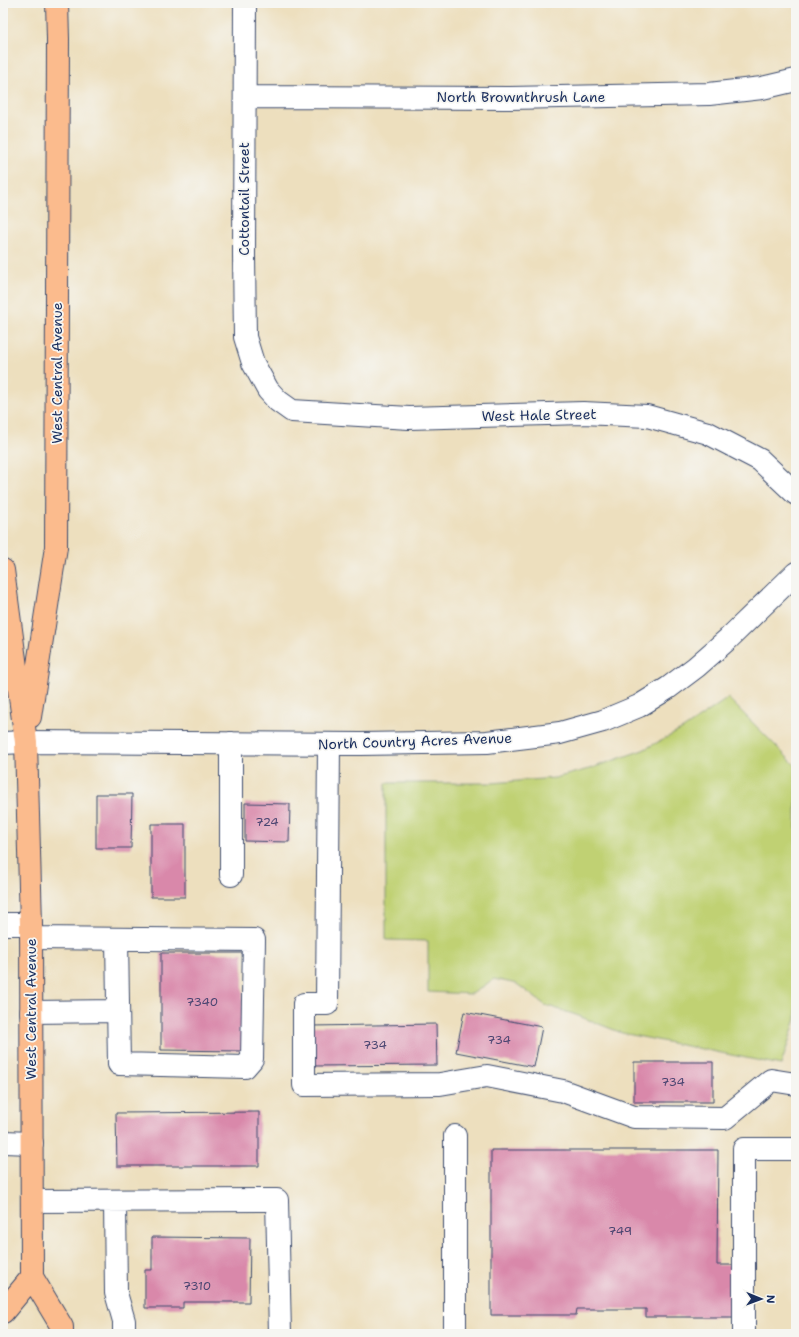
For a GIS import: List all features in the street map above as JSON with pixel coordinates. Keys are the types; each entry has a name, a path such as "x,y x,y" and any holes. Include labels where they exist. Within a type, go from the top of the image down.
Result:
{"main road":[{"name":"West Central Avenue","path":"26,742 56,547 57,3"},
{"name":"West Central Avenue","path":"3,570 26,742 31,931 32,1277"},
{"path":"3,1312 32,1277 62,1326 62,1334"}],"street":[{"name":"Cottontail Street","path":"245,3 245,337 253,363 268,390"},
{"name":"North Brownthrush Lane","path":"245,97 510,98 709,94 762,88 796,80"},
{"name":"West Hale Street","path":"268,390 278,401 292,411 409,418 583,413 647,416 708,433 760,460 796,494"},
{"name":"North Country Acres Avenue","path":"3,743 329,744 487,742 560,733 603,721 639,706 668,688 696,667 728,639 796,573"},
{"path":"230,875 231,743"},
{"path":"329,744 328,1004 304,1004 304,1085 440,1084 487,1076 563,1091 634,1117 725,1118 771,1080 796,1084"},
{"path":"3,924 31,931 118,939 254,940 252,1059 244,1067 119,1064 118,939"},
{"path":"31,1012 118,1011"},
{"path":"455,1136 455,1334"},
{"path":"3,1142 32,1143"},
{"path":"744,1334 744,1149 796,1149"},
{"path":"32,1201 277,1200 280,1334"},
{"path":"115,1201 116,1293 124,1322 124,1334"}],"green space":[{"path":"728,698 796,766 796,1019 781,1065 622,1033 545,1005 517,984 494,979 472,994 428,992 428,941 386,940 386,783 492,783 555,778 589,769 643,750 683,729"}],"building":[{"path":"96,794 132,794 131,848 96,848"},
{"path":"245,803 290,804 289,842 245,841"},
{"path":"151,824 185,824 185,897 151,897"},
{"path":"161,953 243,953 243,1051 161,1050"},
{"path":"464,1012 542,1027 534,1067 456,1052"},
{"path":"436,1024 437,1065 313,1066 312,1026"},
{"path":"634,1062 713,1062 713,1102 634,1102"},
{"path":"259,1112 259,1166 117,1166 116,1113"},
{"path":"491,1150 718,1150 717,1265 733,1265 733,1317 646,1317 646,1309 577,1309 576,1315 491,1315"},
{"path":"152,1237 250,1238 249,1302 183,1302 183,1308 145,1308 145,1270 152,1270"}]}
